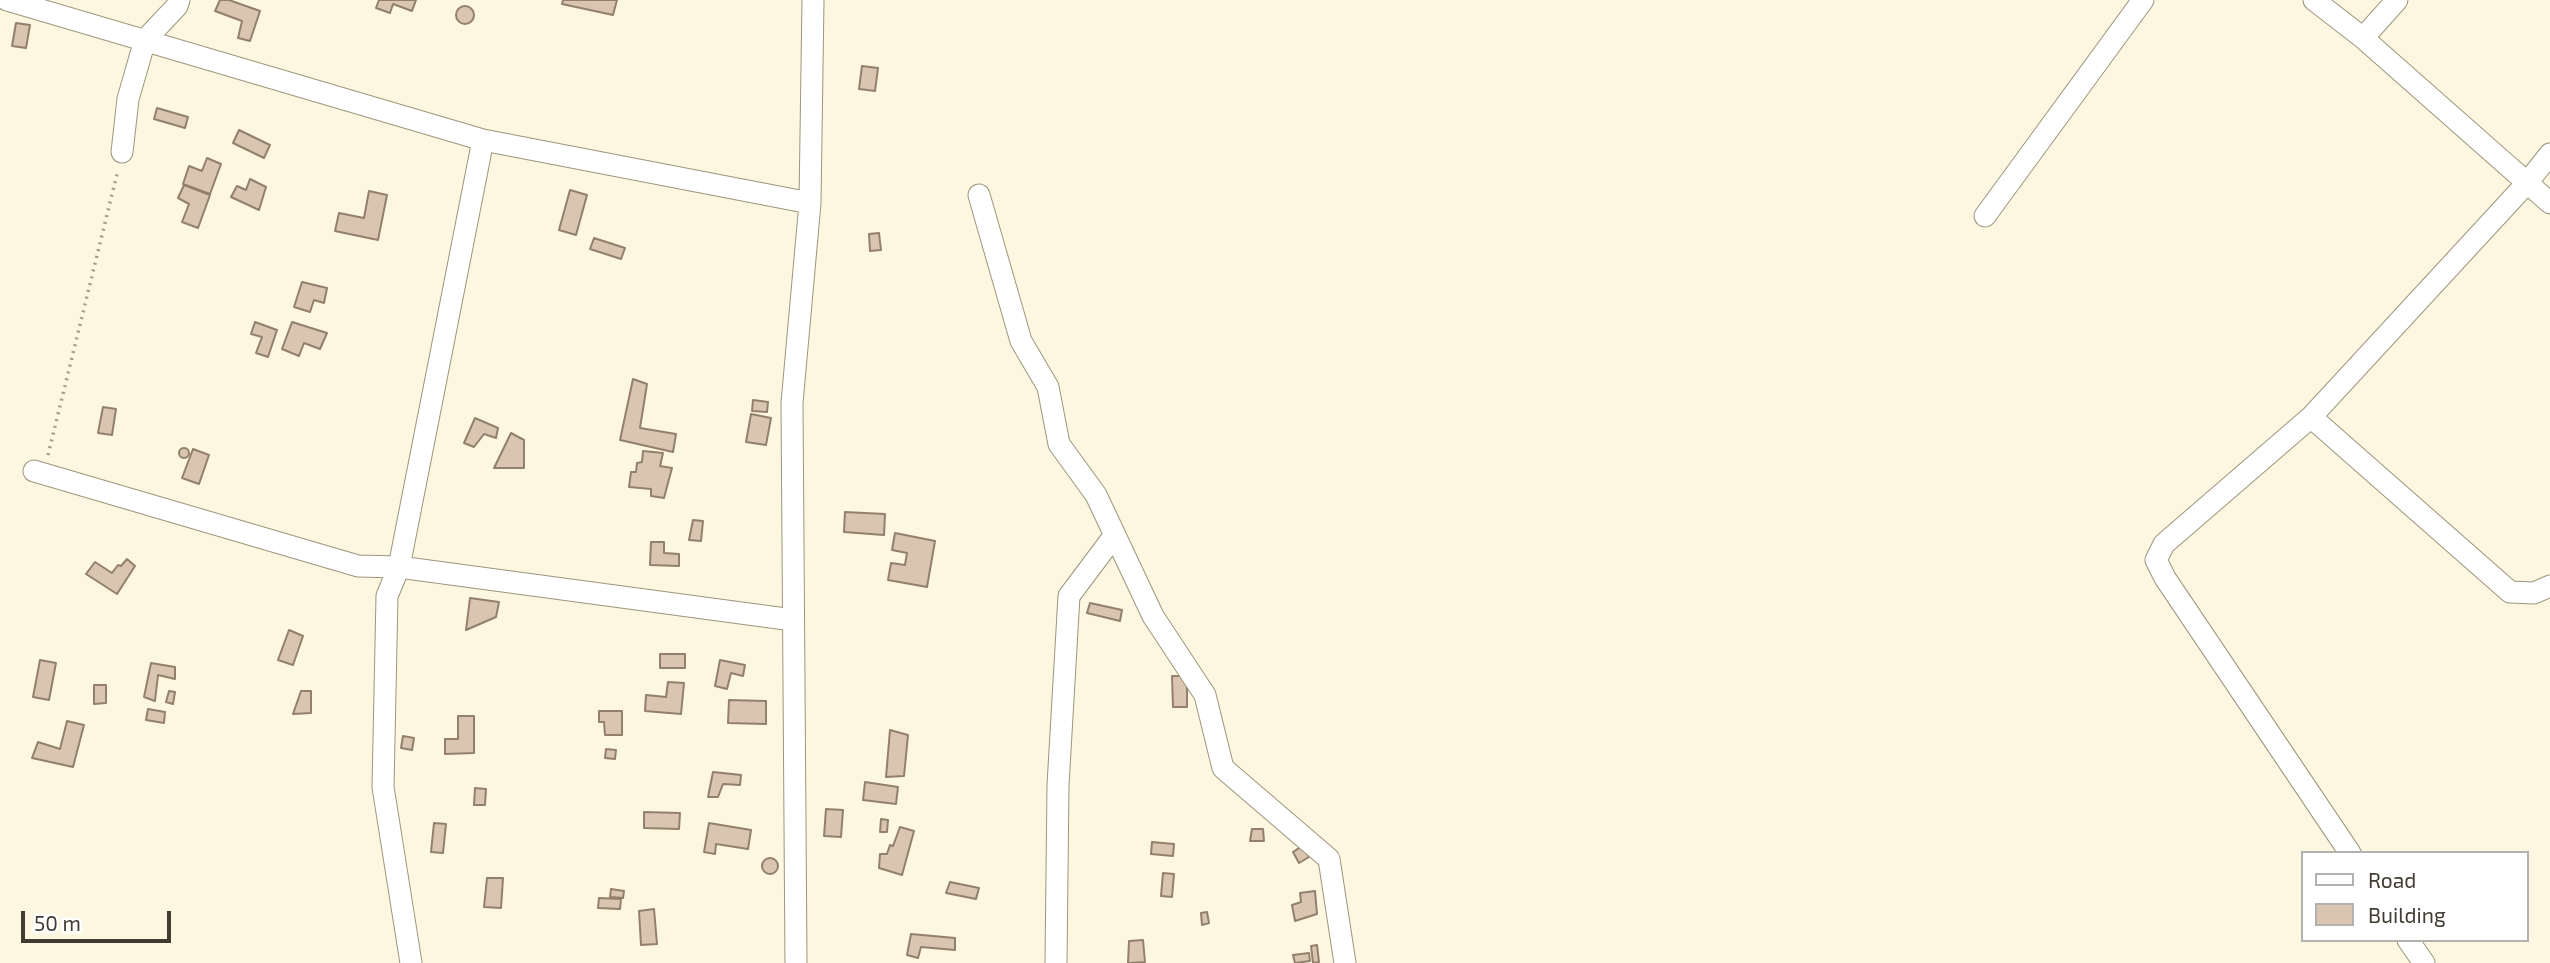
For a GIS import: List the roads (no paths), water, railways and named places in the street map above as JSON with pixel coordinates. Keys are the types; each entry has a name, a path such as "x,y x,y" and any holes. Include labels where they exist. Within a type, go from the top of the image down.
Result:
{"street":[{"path":"7,0 483,140 810,203"},
{"path":"122,152 128,99 145,40 177,6 179,0"},
{"path":"796,963 792,403 810,203 813,0"},
{"path":"1985,216 2143,0"},
{"path":"2314,0 2363,38 2550,203"},
{"path":"2363,38 2397,0"},
{"path":"411,963 383,788 387,596 400,566 483,140"},
{"path":"2349,851 2165,578 2156,560 2164,544 2311,417 2527,183 2550,154"},
{"path":"979,195 1021,341 1048,387 1059,444 1096,495 1153,616 1206,695 1223,768 1329,859 1345,963"},
{"path":"2311,417 2510,592 2534,593 2550,586"},
{"path":"39,472 358,566 400,566 793,620"},
{"path":"1056,963 1058,785 1069,596 1114,536"},
{"path":"2410,942 2424,963"}]}
